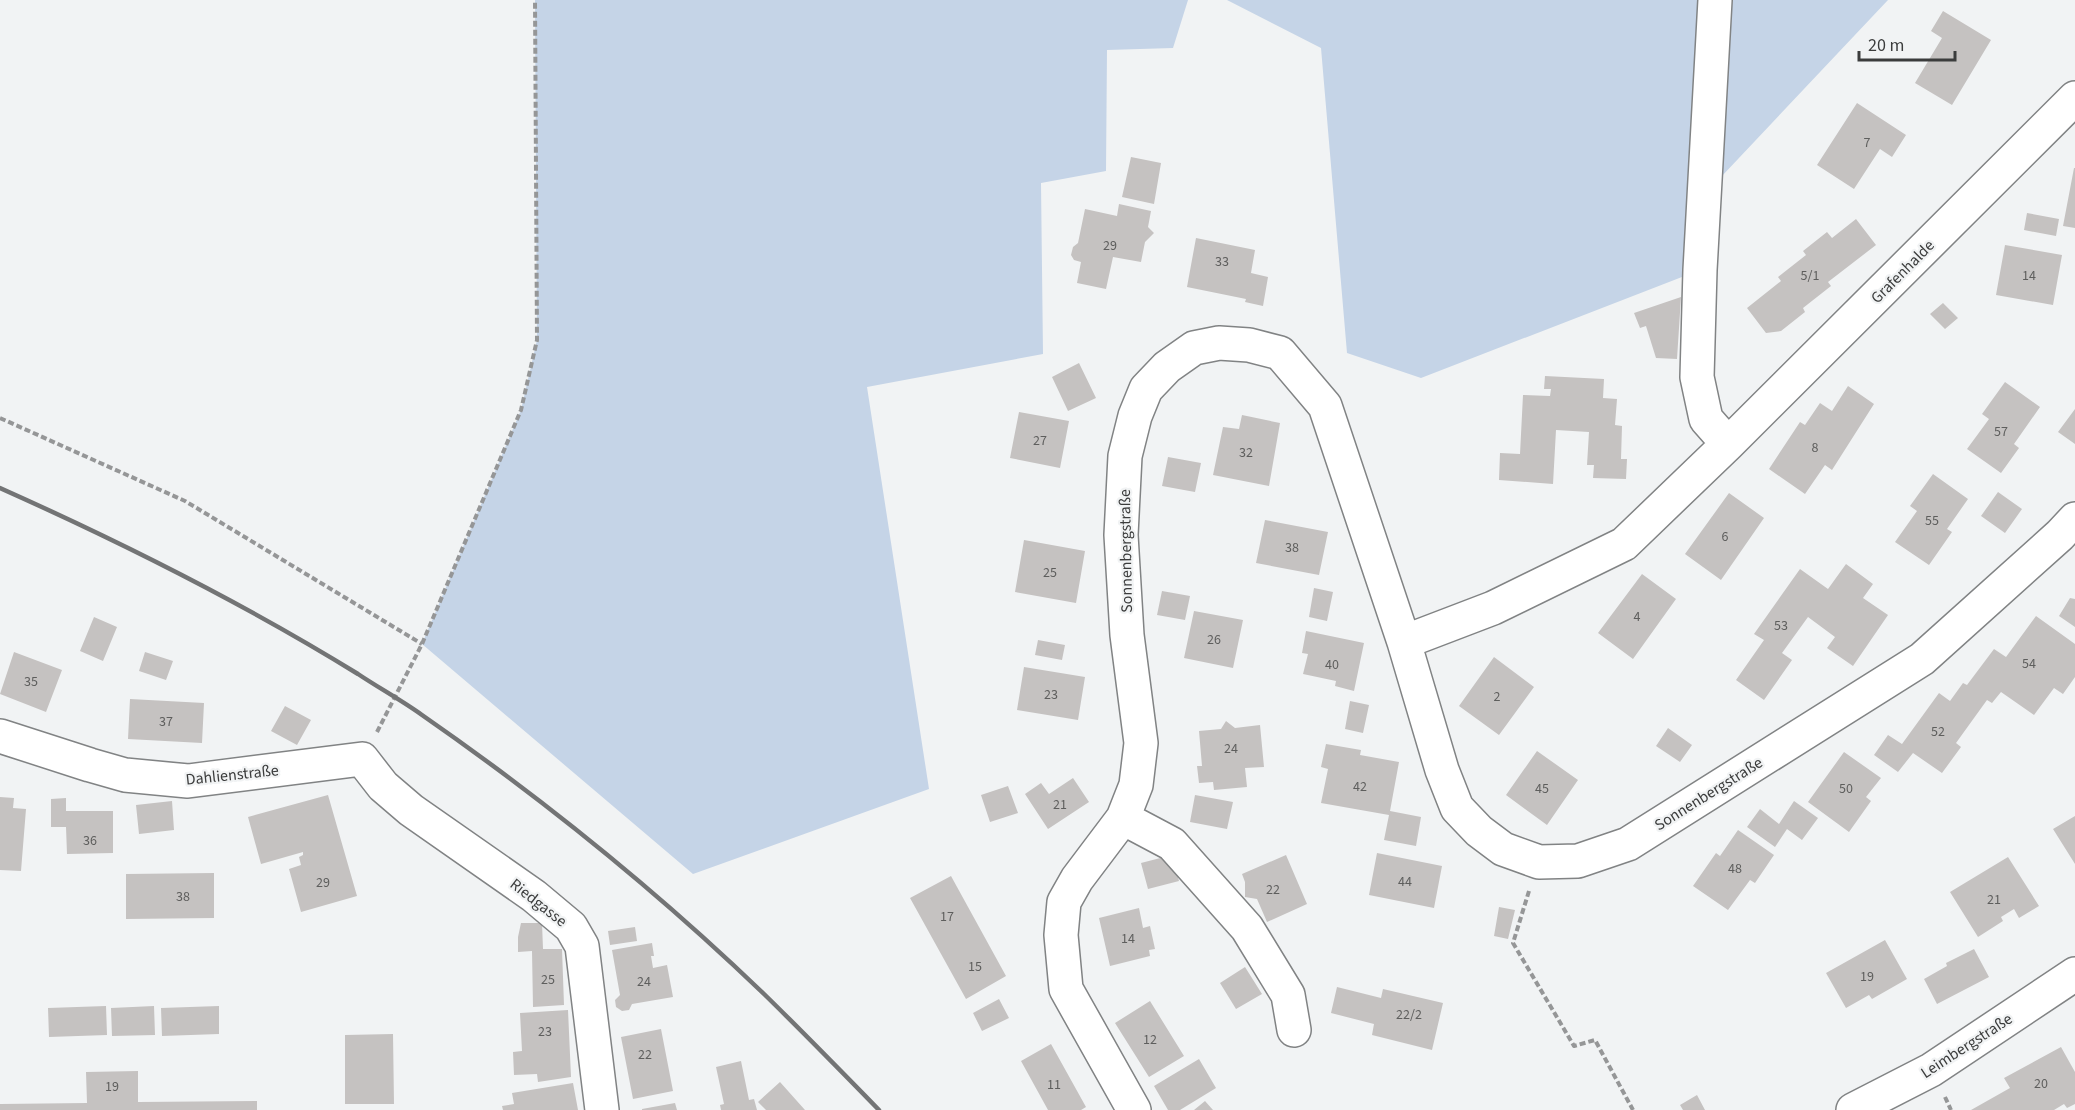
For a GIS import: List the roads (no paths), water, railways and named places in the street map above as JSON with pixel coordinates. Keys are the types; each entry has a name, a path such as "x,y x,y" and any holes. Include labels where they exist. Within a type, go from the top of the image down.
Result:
{"street":[{"path":"1404,642 1493,608 1624,544 1728,444 1706,419 1697,377 1700,270 1715,0"},
{"name":"Grafenhalde","path":"1728,444 2075,98"},
{"name":"Sonnenbergstraße","path":"1134,1110 1066,989 1061,935 1064,902 1068,894 1123,818 1136,785 1141,743 1127,634 1121,536 1125,456 1135,416 1146,388 1167,367 1194,348 1219,343 1249,345 1280,353 1325,406 1404,642 1442,770 1457,808 1479,831 1503,849 1539,862 1578,861 1628,844 1922,659 2075,519"},
{"name":"Dahlienstraße","path":"0,736 125,775 188,781 362,759"},
{"name":"Riedgasse","path":"362,759 383,786 411,810 534,896 571,927 582,946 602,1110"},
{"path":"1123,818 1172,844 1247,928 1288,995 1294,1030"},
{"name":"Leimbergstraße","path":"1853,1110 1930,1070 2075,974"}],"railway":[{"path":"0,488 92,530 227,598 315,648 422,715 555,813 683,919 764,994 879,1110"}]}
